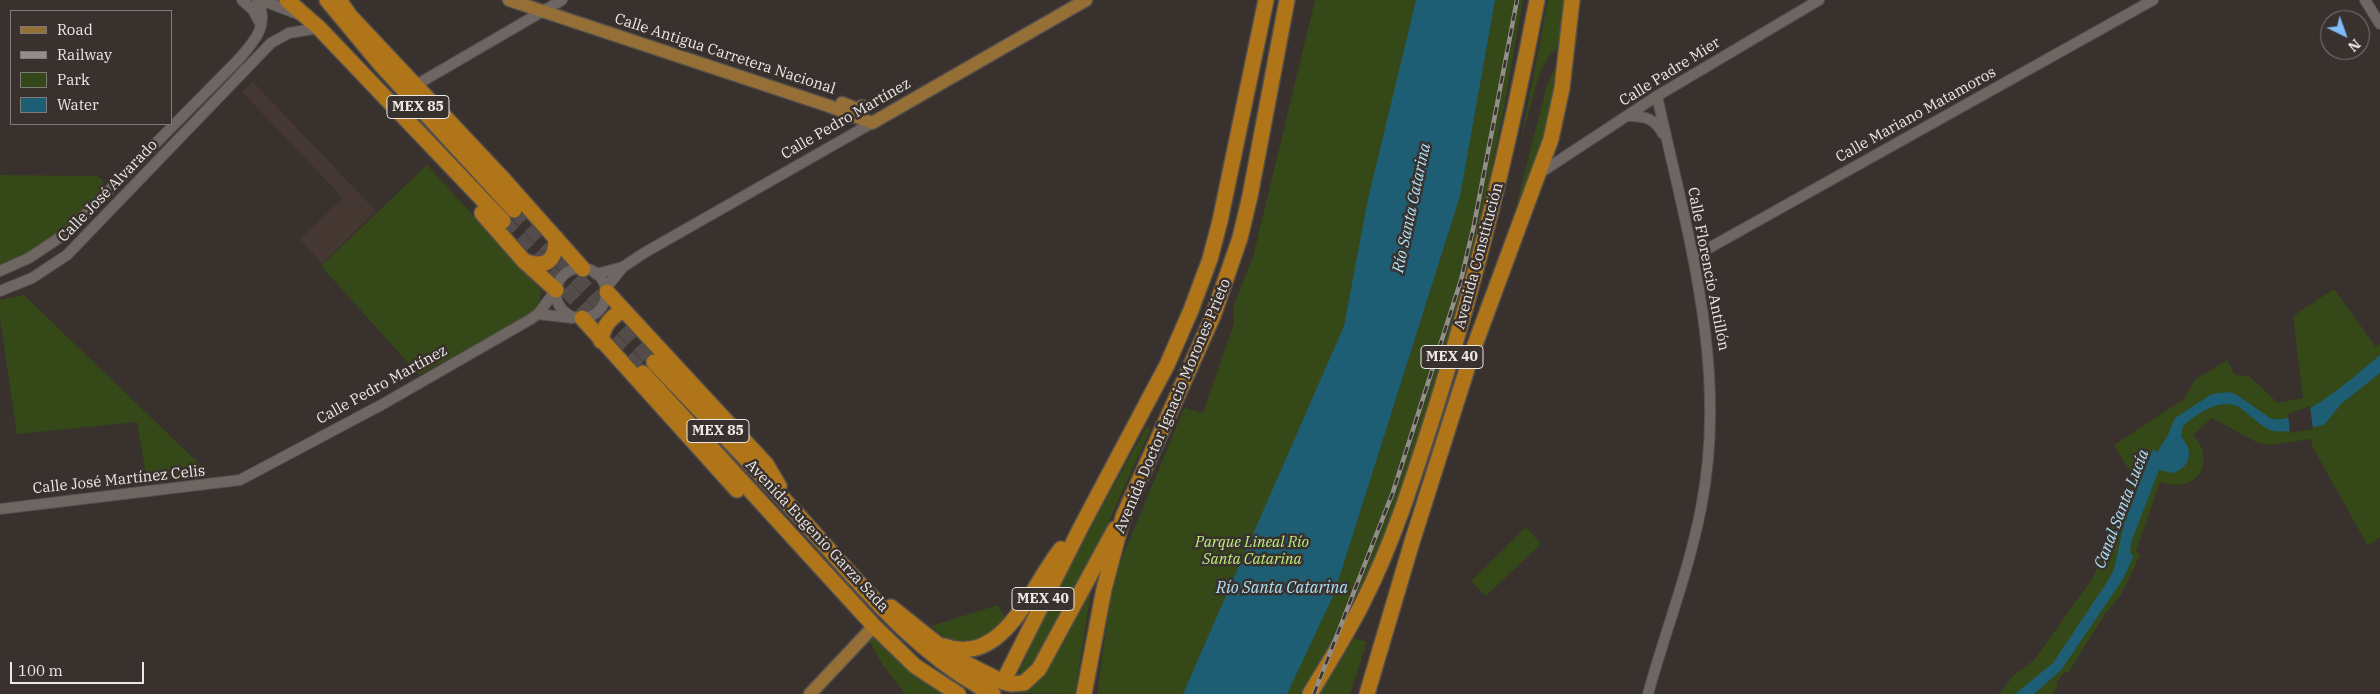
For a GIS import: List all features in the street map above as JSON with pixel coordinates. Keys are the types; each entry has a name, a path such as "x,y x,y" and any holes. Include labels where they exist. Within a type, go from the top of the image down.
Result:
{"highway":[{"name":"MEX 85","path":"287,0 315,24 503,221"},
{"name":"MEX 85","path":"327,0 361,43 514,210"},
{"path":"339,0 358,24 556,238 590,271"},
{"name":"Avenida Doctor Ignacio Morones Prieto","path":"1007,674 1082,525 1167,366 1191,310 1210,259 1225,198 1266,0"},
{"name":"Avenida Doctor Ignacio Morones Prieto","path":"1084,694 1102,598 1122,517 1213,316 1229,274 1250,196 1287,0"},
{"name":"Avenida Constitución","path":"1310,694 1362,603 1380,565 1424,444 1458,338 1487,233 1517,103 1537,0"},
{"name":"Avenida Constitución","path":"1367,693 1412,542 1473,350 1502,269 1540,173 1551,138 1562,88 1572,0"},
{"path":"358,24 361,43"},
{"path":"381,65 414,83"},
{"path":"383,95 398,121 524,261 556,290"},
{"path":"524,261 537,265 548,262 554,254 556,238"},
{"path":"606,290 766,464 777,482 784,499"},
{"path":"601,341 602,331 606,323 623,310"},
{"path":"579,318 740,493 770,511"},
{"name":"Avenida Eugenio Garza Sada","path":"958,694 944,690 915,666 874,626 770,511 648,368 784,499 876,600 935,658 967,680 993,694"},
{"path":"876,600 892,608 964,664 1003,682 1018,685 1030,679 1043,663 1094,564 1122,517"},
{"path":"940,645 953,649 972,649 982,647 998,638 1014,618 1045,570 1082,525"}],"main road":[{"name":"Calle Antigua Carretera Nacional","path":"509,0 804,98 872,123"},
{"name":"Calle Pedro Martínez","path":"872,123 1086,0"},
{"path":"804,98 814,94 857,108 862,106"},
{"path":"810,694 874,626"}],"street":[{"path":"242,0 253,10 262,27"},
{"path":"257,0 262,11 262,27"},
{"path":"261,0 315,24"},
{"path":"414,83 562,0"},
{"name":"Calle Padre Mier","path":"1540,173 1658,96 1819,0"},
{"name":"Calle Mariano Matamoros","path":"1693,257 2154,0"},
{"path":"2365,0 2380,24"},
{"name":"Calle José Alvarado","path":"0,291 32,278 67,255 271,43 289,33 315,24"},
{"name":"Calle José Alvarado","path":"0,271 30,258 56,241 151,149 237,61 254,42 262,27"},
{"name":"Calle Florencio Antillón","path":"1648,694 1699,518 1709,438 1710,363 1693,257 1658,96"},
{"name":"Calle Florencio Antillón","path":"1628,116 1645,117 1653,121 1668,142"},
{"name":"Calle Pedro Martínez","path":"606,290 623,267 644,253 872,123"},
{"path":"151,149 160,159"},
{"name":"Calle Pedro Martínez","path":"590,271 623,267"},
{"path":"538,314 579,318 588,317 601,309 606,290 602,280 590,271 576,269 564,276 556,290 560,307 565,313 579,318"},
{"name":"Calle Pedro Martínez","path":"240,480 383,404 538,314 556,290"},
{"name":"Calle José Martínez Celis","path":"0,509 240,480"}],"shaded area":[{"path":"253,82 376,211 322,264 300,239 343,198 242,92"}],"green space":[{"name":"Parque Lineal Río Santa Catarina","path":"1315,0 1523,0 1503,113 1478,234 1428,413 1375,565 1326,662 1300,694 1097,694 1113,580 1184,408 1203,413 1234,323 1233,307 1253,257"},
{"path":"1548,0 1566,0 1564,31 1558,47 1548,57 1539,75 1520,145"},
{"path":"1558,65 1553,103 1543,139 1515,210 1546,89 1551,75"},
{"path":"427,165 541,290 539,310 419,375 321,266"},
{"path":"0,175 97,176 102,179 104,186 87,209 59,233 27,253 0,265"},
{"path":"2334,289 2376,347 2380,344 2380,537 2368,546 2312,446 2311,439 2269,445 2256,442 2212,418 2193,435 2202,448 2204,463 2202,470 2192,481 2184,484 2175,485 2160,482 2136,551 2140,555 2121,595 2105,614 2068,673 2064,672 2056,683 2058,686 2052,694 1999,694 2013,676 2034,660 2094,576 2121,503 2134,478 2114,445 2184,399 2195,380 2227,360 2235,375 2249,376 2278,403 2303,398 2293,316"},
{"path":"24,295 209,473 147,482 137,422 17,434 0,319 0,300"},
{"path":"1147,426 1151,429 1108,523 1061,618 1025,676 1017,677 1052,597"},
{"path":"1526,527 1541,544 1486,596 1471,581"},
{"path":"1093,577 1075,694 1014,693 1029,688 1038,681"},
{"path":"998,605 1004,615 1004,621 986,641 950,643 931,626"},
{"path":"874,626 947,694 905,694 882,664 866,635"},
{"path":"1354,638 1367,642 1350,694 1320,694"}],"water":[{"name":"Río Santa Catarina","path":"1416,0 1495,0 1460,196 1334,594 1287,694 1183,694 1344,326 1368,199"},
{"name":"Canal Santa Lucía","path":"2380,355 2380,373 2341,404 2324,425 2282,432 2270,430 2239,407 2232,404 2224,404 2209,408 2183,426 2181,437 2188,447 2189,457 2184,466 2174,473 2159,470 2131,542 2130,552 2133,557 2123,579 2061,670 2034,694 2015,694 2053,663 2109,579 2114,569 2124,524 2153,449 2157,452 2168,435 2175,418 2212,394 2229,392 2237,395 2270,418 2282,419 2296,415 2328,397"}],"pier":[{"path":"2310,406 2313,429 2290,433 2288,414"}],"tunnel":[{"path":"514,210 654,362"},
{"path":"503,221 643,373"}],"railway":[{"path":"1314,694 1393,492 1461,280 1474,225 1517,0"}]}
